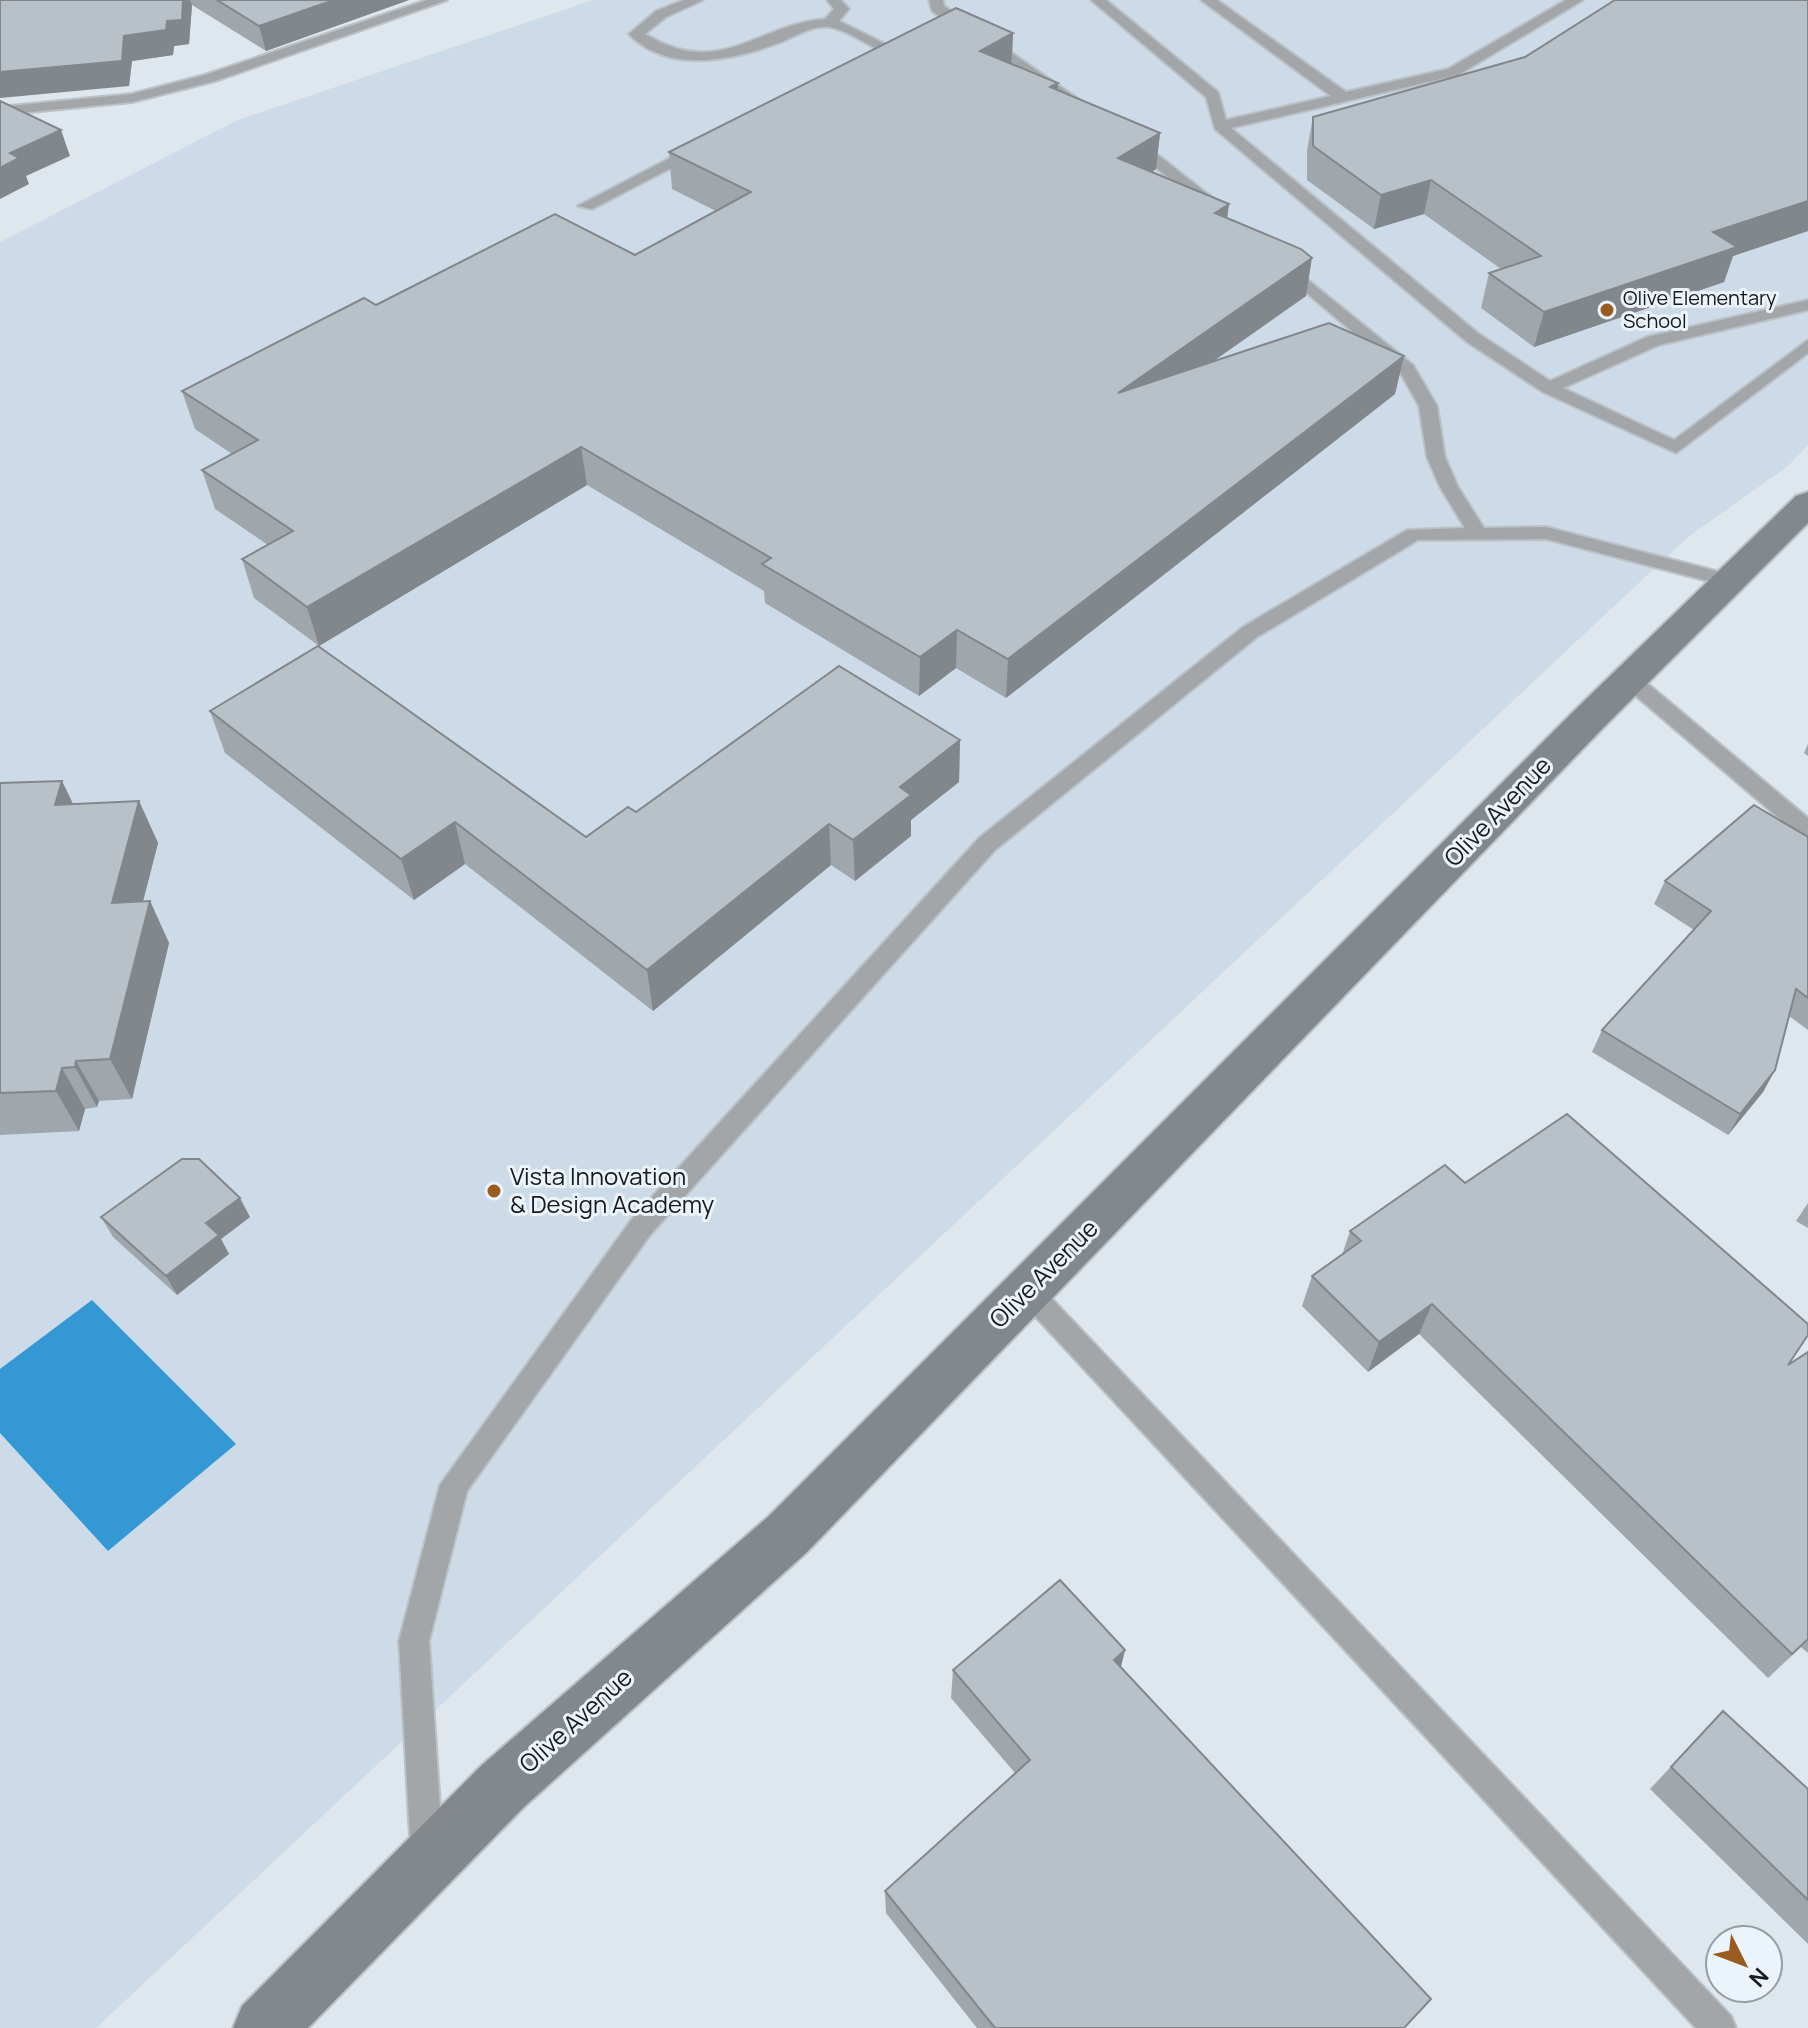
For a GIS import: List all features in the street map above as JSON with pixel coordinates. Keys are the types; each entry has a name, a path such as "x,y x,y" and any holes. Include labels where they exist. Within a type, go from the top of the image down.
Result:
{"main road":[{"name":"Olive Avenue","path":"264,2028 503,1786 788,1534 1629,679 1808,503"}],"lane":[{"path":"0,111 145,95 210,78 440,0"},
{"path":"696,0 661,14 636,34 659,51 692,58 742,52 807,27 829,23 890,50"},
{"path":"829,23 842,9 834,0"},
{"path":"936,0 937,8 946,22 1114,129 1157,159 1229,219"},
{"path":"1098,0 1213,95 1220,126 1473,338 1549,388 1676,448 1808,345"},
{"path":"1208,0 1345,99"},
{"path":"1220,126 1453,72 1576,0"},
{"path":"586,206 710,142"},
{"path":"1264,249 1407,369 1428,406 1436,457 1449,487 1479,534"},
{"path":"1549,388 1653,341 1808,305"},
{"path":"427,1862 414,1641 454,1485 641,1227 987,844 1250,632 1414,534 1546,533 1728,580"},
{"path":"1629,679 1808,830"},
{"path":"1028,1291 1722,2026"}],"shaded area":[{"name":"Vista Innovation & Design Academy","path":"593,0 1808,0 1808,445 1788,466 1688,537 96,2028 0,2028 0,242 238,120"}],"water":[{"path":"92,1300 236,1444 108,1551 0,1433 0,1369"}],"building":[{"path":"0,0 183,0 182,20 167,21 166,30 124,36 122,61 0,72"},
{"path":"217,0 334,0 259,26"},
{"path":"1615,0 1808,0 1808,201 1713,232 1737,247 1544,312 1489,273 1541,256 1431,180 1381,195 1313,146 1313,117 1525,57"},
{"path":"956,8 1013,33 980,51 1058,83 1050,87 1160,133 1118,158 1229,204 1215,213 1301,249 1312,258 1118,393 1329,323 1404,356 1008,659 957,630 920,657 762,564 771,558 581,447 307,607 242,559 293,531 202,470 258,440 182,391 364,298 376,305 555,214 635,255 751,192 669,152"},
{"path":"0,101 61,130 10,153 19,158 0,168"},
{"path":"318,646 586,837 628,807 636,812 839,666 960,740 900,787 911,795 853,840 829,824 647,970 455,822 401,859 210,711"},
{"path":"62,781 55,805 139,801 112,903 150,901 110,1059 76,1061 75,1067 62,1068 56,1091 0,1093 0,783"},
{"path":"1754,805 1808,837 1808,998 1796,989 1775,1070 1740,1114 1602,1030 1711,911 1665,881"},
{"path":"1567,1114 1808,1324 1808,1335 1788,1365 1808,1352 1808,1639 1792,1654 1432,1304 1379,1342 1312,1276 1361,1241 1350,1231 1445,1165 1465,1183"},
{"path":"182,1159 199,1159 240,1198 206,1223 219,1235 166,1276 101,1217"},
{"path":"1060,1580 1125,1650 1114,1660 1431,1999 1404,2028 995,2028 885,1891 1030,1760 953,1670"},
{"path":"1723,1711 1808,1789 1808,1900 1671,1767"}],"place":[{"name":"Olive Elementary School","path":"1607,310"},
{"name":"Vista Innovation & Design Academy","path":"494,1191"}]}
